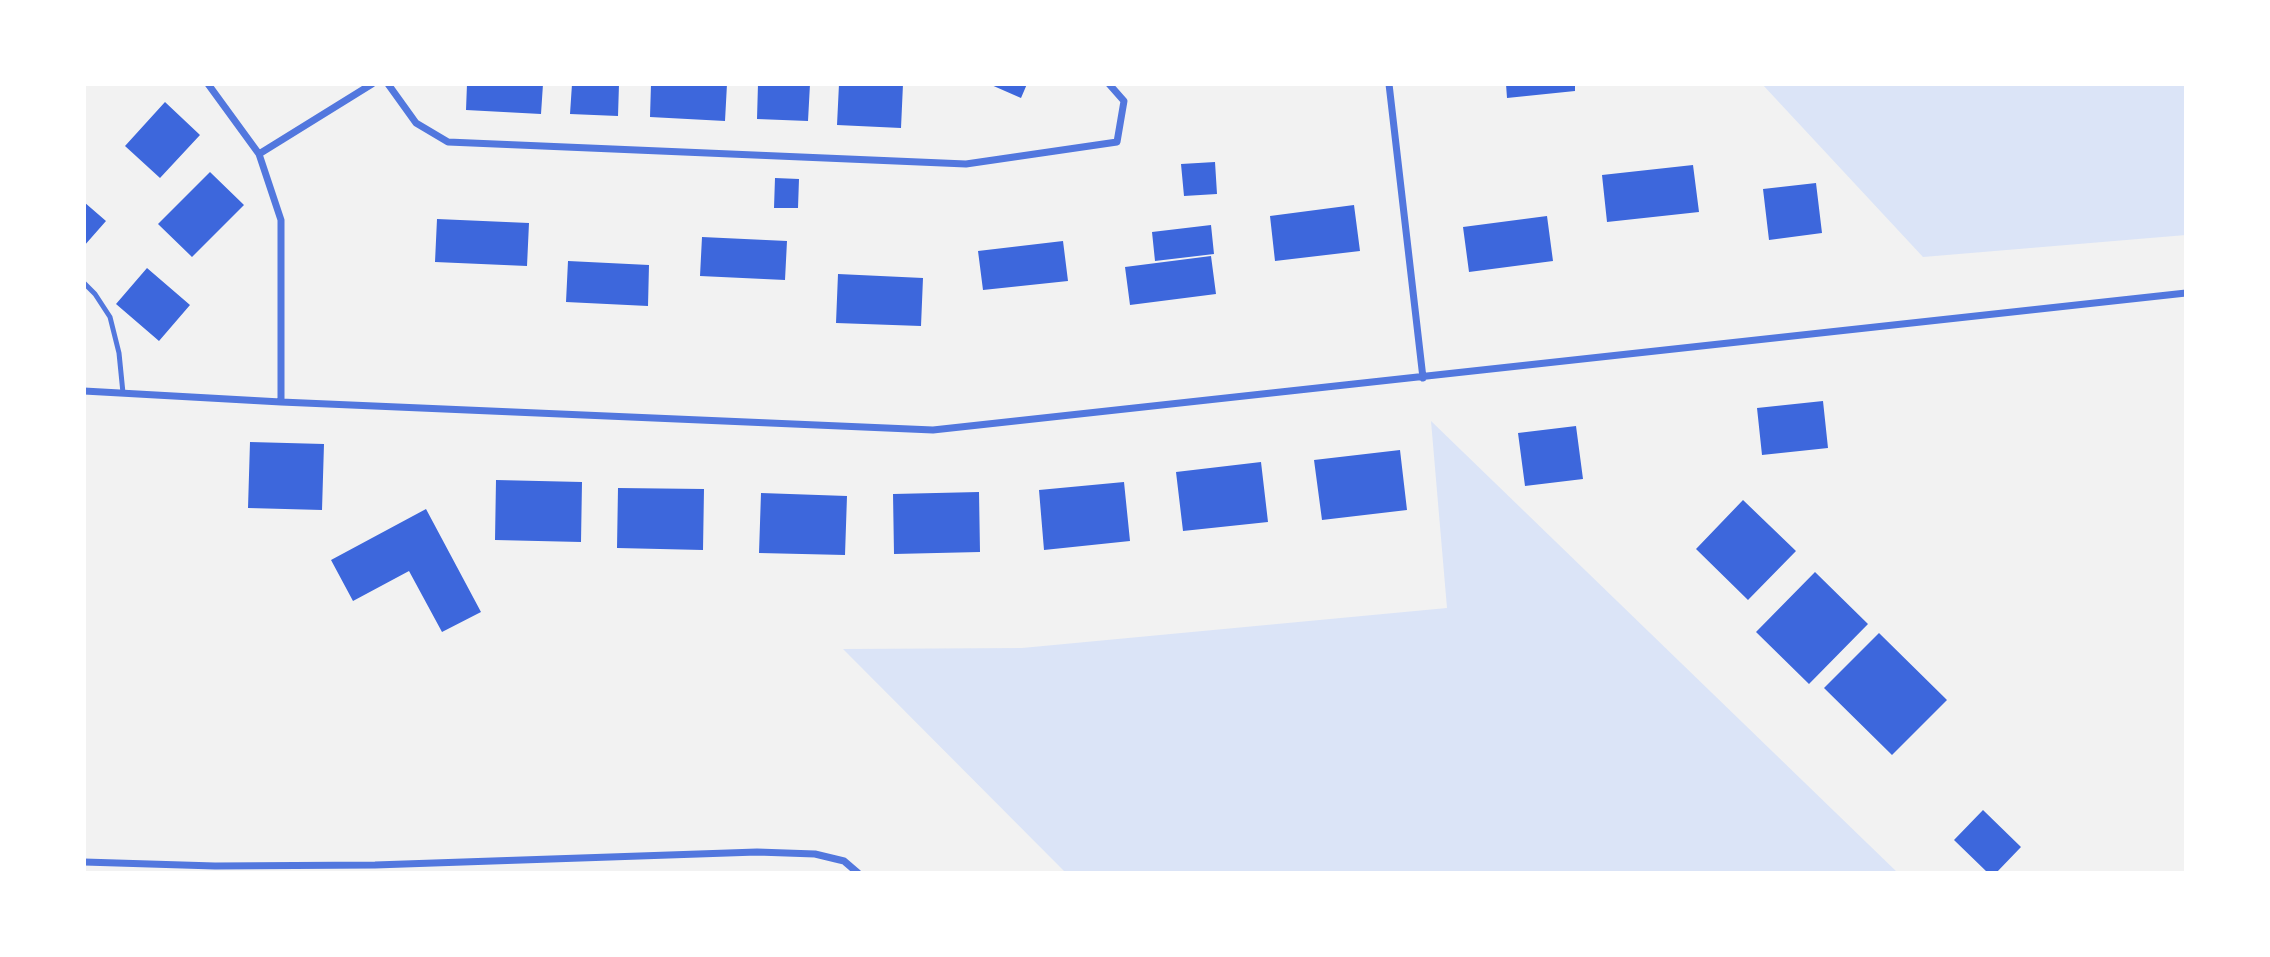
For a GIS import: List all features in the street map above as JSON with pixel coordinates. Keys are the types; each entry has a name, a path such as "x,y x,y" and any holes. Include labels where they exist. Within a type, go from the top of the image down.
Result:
{"street":[{"path":"208,84 259,154 281,220 281,402"},
{"path":"259,154 372,84"},
{"path":"388,84 416,123 448,142 966,164 1117,142 1124,101 1109,84"},
{"path":"1389,84 1423,378"},
{"path":"84,391 933,430 2186,293"},
{"path":"84,862 215,866 375,865 757,852 816,854 844,861 858,873"}],"lane":[{"path":"84,283 110,317 119,352 123,393"}],"shaded area":[{"path":"1762,84 2186,84 2186,235 1923,257"},
{"path":"1431,421 1898,873 1066,873 843,649 1022,648 1447,608"}],"building":[{"path":"467,84 543,84 541,114 466,110"},
{"path":"572,84 619,84 618,116 570,114"},
{"path":"651,84 727,84 725,121 650,117"},
{"path":"758,84 810,84 808,121 757,119"},
{"path":"839,84 903,84 901,128 837,125"},
{"path":"989,84 1027,84 1021,98"},
{"path":"1506,84 1575,84 1575,91 1507,98"},
{"path":"165,102 200,135 160,178 125,146"},
{"path":"1215,162 1217,194 1184,196 1181,164"},
{"path":"1693,165 1699,212 1607,222 1602,175"},
{"path":"210,172 244,205 192,257 158,224"},
{"path":"775,178 799,179 798,208 774,208"},
{"path":"1816,183 1822,233 1769,240 1763,189"},
{"path":"84,202 106,221 84,246"},
{"path":"1354,205 1360,251 1275,261 1270,216"},
{"path":"1547,216 1553,261 1469,272 1463,227"},
{"path":"437,219 529,223 527,266 435,262"},
{"path":"1211,225 1214,254 1155,261 1152,232"},
{"path":"702,237 787,241 785,280 700,276"},
{"path":"1063,241 1068,281 983,290 978,251"},
{"path":"1211,256 1216,294 1130,305 1125,267"},
{"path":"568,261 649,265 648,306 566,302"},
{"path":"147,268 190,305 159,341 116,304"},
{"path":"838,274 923,278 921,326 836,323"},
{"path":"1823,401 1828,448 1762,455 1757,408"},
{"path":"1576,426 1583,479 1525,486 1518,433"},
{"path":"250,442 324,444 322,510 248,508"},
{"path":"1400,450 1407,510 1322,520 1314,460"},
{"path":"1261,462 1268,522 1183,531 1176,472"},
{"path":"496,480 582,482 581,542 495,540"},
{"path":"1124,482 1130,541 1044,550 1039,490"},
{"path":"618,488 704,489 703,550 617,548"},
{"path":"979,492 980,552 894,554 893,494"},
{"path":"761,493 847,496 845,555 759,553"},
{"path":"1743,500 1796,551 1748,600 1696,549"},
{"path":"426,509 481,612 442,632 409,571 353,601 331,560"},
{"path":"1815,572 1868,624 1809,684 1756,632"},
{"path":"1879,633 1947,700 1892,755 1824,688"},
{"path":"1983,810 2021,847 1996,873 1988,873 1954,840"}]}
